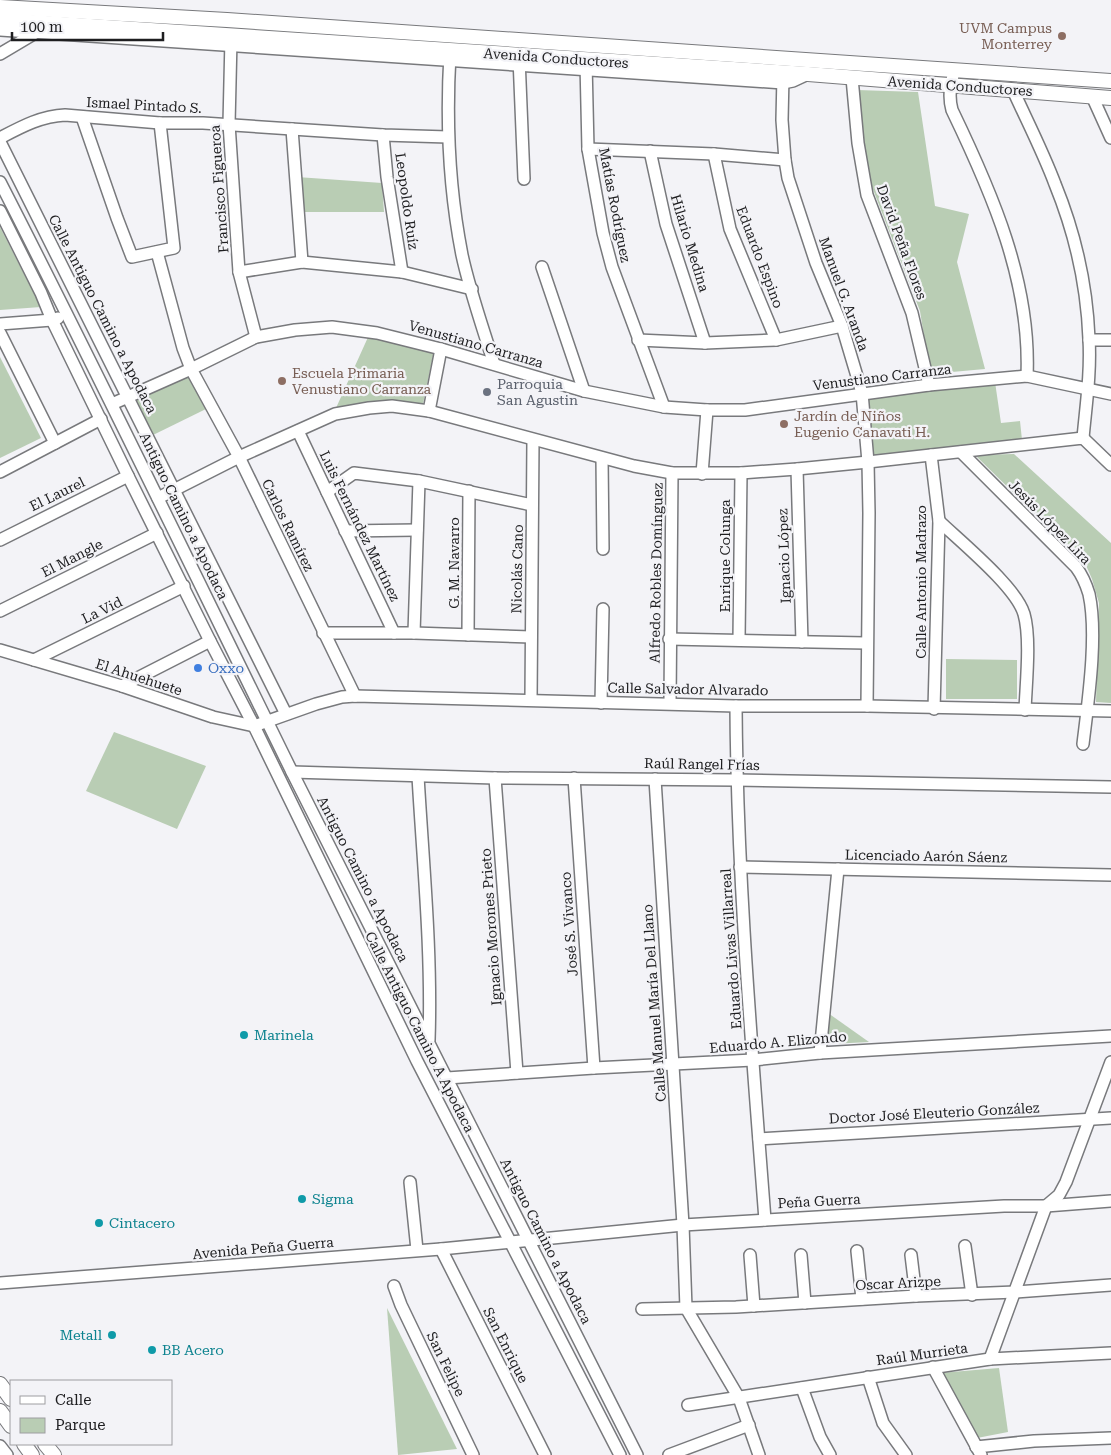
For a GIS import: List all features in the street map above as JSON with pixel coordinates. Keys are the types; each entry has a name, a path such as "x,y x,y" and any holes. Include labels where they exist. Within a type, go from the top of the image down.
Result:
{"main road":[{"name":"Avenida Conductores","path":"0,7 1111,81"},
{"name":"Avenida Conductores","path":"0,20 231,40 520,61 783,78 808,74 1111,98"},
{"path":"0,1384 10,1398"},
{"path":"0,1411 10,1425"},
{"path":"46,1445 54,1455"}],"street":[{"path":"0,30 231,40"},
{"path":"0,54 37,32"},
{"name":"Francisco Figueroa","path":"231,40 228,124 239,272 256,337"},
{"path":"450,55 448,137 458,231 472,289 494,364"},
{"path":"520,61 524,179"},
{"name":"Matías Rodríguez","path":"586,65 588,148 596,202 612,267 664,407"},
{"path":"954,71 950,102 952,110 994,206 1009,249 1025,320 1027,376"},
{"name":"Manuel G. Aranda","path":"783,78 782,120 785,160 790,188 813,254 842,326 862,393 868,462 869,513 866,706"},
{"name":"David Peña Flores","path":"852,78 858,143 867,195 912,313 929,385"},
{"path":"1013,90 1055,184 1072,235 1083,282 1089,340 1088,388 1083,438"},
{"path":"1092,96 1111,138"},
{"name":"Ismael Pintado S.","path":"0,138 30,122 52,115 65,114 160,124 228,124 382,135"},
{"path":"82,117 132,256 174,248 160,124"},
{"path":"292,129 302,262"},
{"path":"382,135 448,137"},
{"name":"Leopoldo Ruíz","path":"382,135 390,204 402,272"},
{"name":"Calle Antiguo Camino a Apodaca","path":"0,142 286,714"},
{"path":"588,148 714,154 785,160"},
{"name":"Hilario Medina","path":"650,151 666,224 705,343"},
{"name":"Eduardo Espino","path":"714,154 730,229 776,340"},
{"path":"0,182 68,314 52,320 0,324"},
{"path":"0,211 41,292 52,320"},
{"name":"Carlos Ramírez","path":"158,252 183,348 191,369 239,457 355,696"},
{"path":"239,272 302,262 402,272 472,289"},
{"path":"542,267 584,391"},
{"name":"Antiguo Camino a Apodaca","path":"68,314 292,772 637,1455"},
{"name":"Calle Antiguo Camino A Apodaca","path":"52,320 210,641 254,726 417,1062 620,1455"},
{"name":"Venustiano Carranza","path":"112,404 191,369 256,337 332,326 377,333 441,348 584,391 664,407 707,410 760,408 862,393 1027,376 1111,394"},
{"path":"638,340 705,343 776,340 842,326"},
{"path":"0,332 55,443"},
{"path":"1089,340 1111,340"},
{"path":"429,411 441,348"},
{"path":"158,498 239,457 335,414 392,406 429,411 602,458 672,473 740,473 797,469 1083,438"},
{"path":"702,474 707,410"},
{"path":"0,472 101,420"},
{"name":"Luis Fernández Martínez","path":"298,431 394,633"},
{"path":"1083,438 1111,465"},
{"name":"Nicolás Cano","path":"531,700 534,440"},
{"name":"Jesús López Lira","path":"961,452 1076,567 1085,582 1091,606 1092,651 1082,744"},
{"name":"Calle Antonio Madrazo","path":"931,455 939,521 934,708"},
{"path":"602,458 603,549"},
{"name":"Ignacio López","path":"797,469 802,642"},
{"path":"327,492 354,473 419,481 532,504"},
{"name":"Alfredo Robles Domínguez","path":"670,703 669,639 672,473"},
{"name":"Enrique Colunga","path":"739,640 740,473"},
{"name":"El Laurel","path":"0,540 128,476"},
{"path":"414,633 419,481"},
{"name":"G. M. Navarro","path":"468,635 469,491"},
{"path":"939,521 1007,586 1021,604 1027,630 1025,710"},
{"path":"346,531 418,530"},
{"name":"El Mangle","path":"0,611 156,532"},
{"name":"La Vid","path":"34,660 184,586"},
{"path":"602,703 603,609"},
{"path":"323,632 531,637"},
{"path":"669,639 866,643"},
{"path":"122,686 210,641"},
{"name":"El Ahuehuete","path":"0,650 122,686 206,715 254,726 268,722"},
{"name":"Calle Salvador Alvarado","path":"268,722 286,714 333,699 355,696 736,706 1111,710"},
{"name":"Eduardo Livas Villarreal","path":"736,706 736,780 740,867 765,1220"},
{"name":"Raúl Rangel Frías","path":"292,772 495,778 736,780 1111,787"},
{"path":"418,776 429,968 429,1042"},
{"name":"Ignacio Morones Prieto","path":"495,778 516,1073"},
{"name":"José S. Vivanco","path":"574,778 594,1068"},
{"name":"Calle Manuel María Del Llano","path":"655,779 683,1224 686,1308"},
{"name":"Licenciado Aarón Sáenz","path":"740,867 1111,875"},
{"path":"820,1053 838,869"},
{"name":"Eduardo A. Elizondo","path":"447,1078 1111,1036"},
{"path":"990,1359 1046,1206 1062,1190 1111,1062"},
{"name":"Doctor José Eleuterio González","path":"759,1139 1111,1118"},
{"path":"410,1182 417,1250"},
{"name":"Peña Guerra","path":"529,1239 683,1224 1004,1206 1046,1206 1111,1201"},
{"name":"Avenida Peña Guerra","path":"0,1283 441,1249 529,1239"},
{"path":"965,1246 972,1295"},
{"name":"San Enrique","path":"441,1249 545,1455"},
{"path":"857,1251 862,1299"},
{"path":"750,1255 754,1306"},
{"path":"801,1255 805,1303"},
{"path":"911,1256 916,1296"},
{"name":"Oscar Arizpe","path":"642,1309 754,1306 916,1296 972,1295 1111,1285"},
{"name":"San Felipe","path":"394,1286 401,1305 474,1455"},
{"path":"686,1308 739,1398 759,1455"},
{"name":"Raúl Murrieta","path":"688,1405 990,1359 1111,1353"},
{"path":"933,1367 979,1451 1034,1441 1111,1438"},
{"path":"868,1377 883,1423 906,1455"},
{"path":"802,1388 820,1436 830,1455"},
{"path":"669,1455 681,1453 749,1425"},
{"path":"0,1446 7,1455"}],"green space":[{"path":"857,90 918,92 935,206 969,214 957,262 985,369 930,374 920,311 864,166"},
{"path":"297,177 382,183 384,212 301,212"},
{"path":"0,227 41,307 0,310"},
{"path":"369,335 434,351 423,404 358,404 336,408"},
{"path":"0,357 41,438 0,458"},
{"path":"186,371 206,409 151,436 132,398"},
{"path":"995,382 1001,423 1020,421 1022,440 873,456 868,393"},
{"path":"1014,454 1111,543 1111,703 1096,702 1099,603 1085,563 975,455"},
{"path":"946,659 1017,660 1017,699 946,699"},
{"path":"114,732 206,766 177,829 86,791"},
{"path":"828,1013 869,1042 831,1044 827,1041"},
{"path":"387,1308 457,1449 398,1455"},
{"path":"999,1368 1008,1432 977,1438 940,1373"}],"place":[{"name":"UVM Campus Monterrey","path":"1062,36"},
{"name":"Escuela Primaria Venustiano Carranza","path":"282,381"},
{"name":"Parroquia San Agustin","path":"487,392"},
{"name":"Jardín de Niños Eugenio Canavati H.","path":"784,424"},
{"name":"Oxxo","path":"198,668"},
{"name":"Marinela","path":"244,1035"},
{"name":"Sigma","path":"302,1199"},
{"name":"Cintacero","path":"99,1223"},
{"name":"Metall","path":"112,1335"},
{"name":"BB Acero","path":"152,1350"}]}
